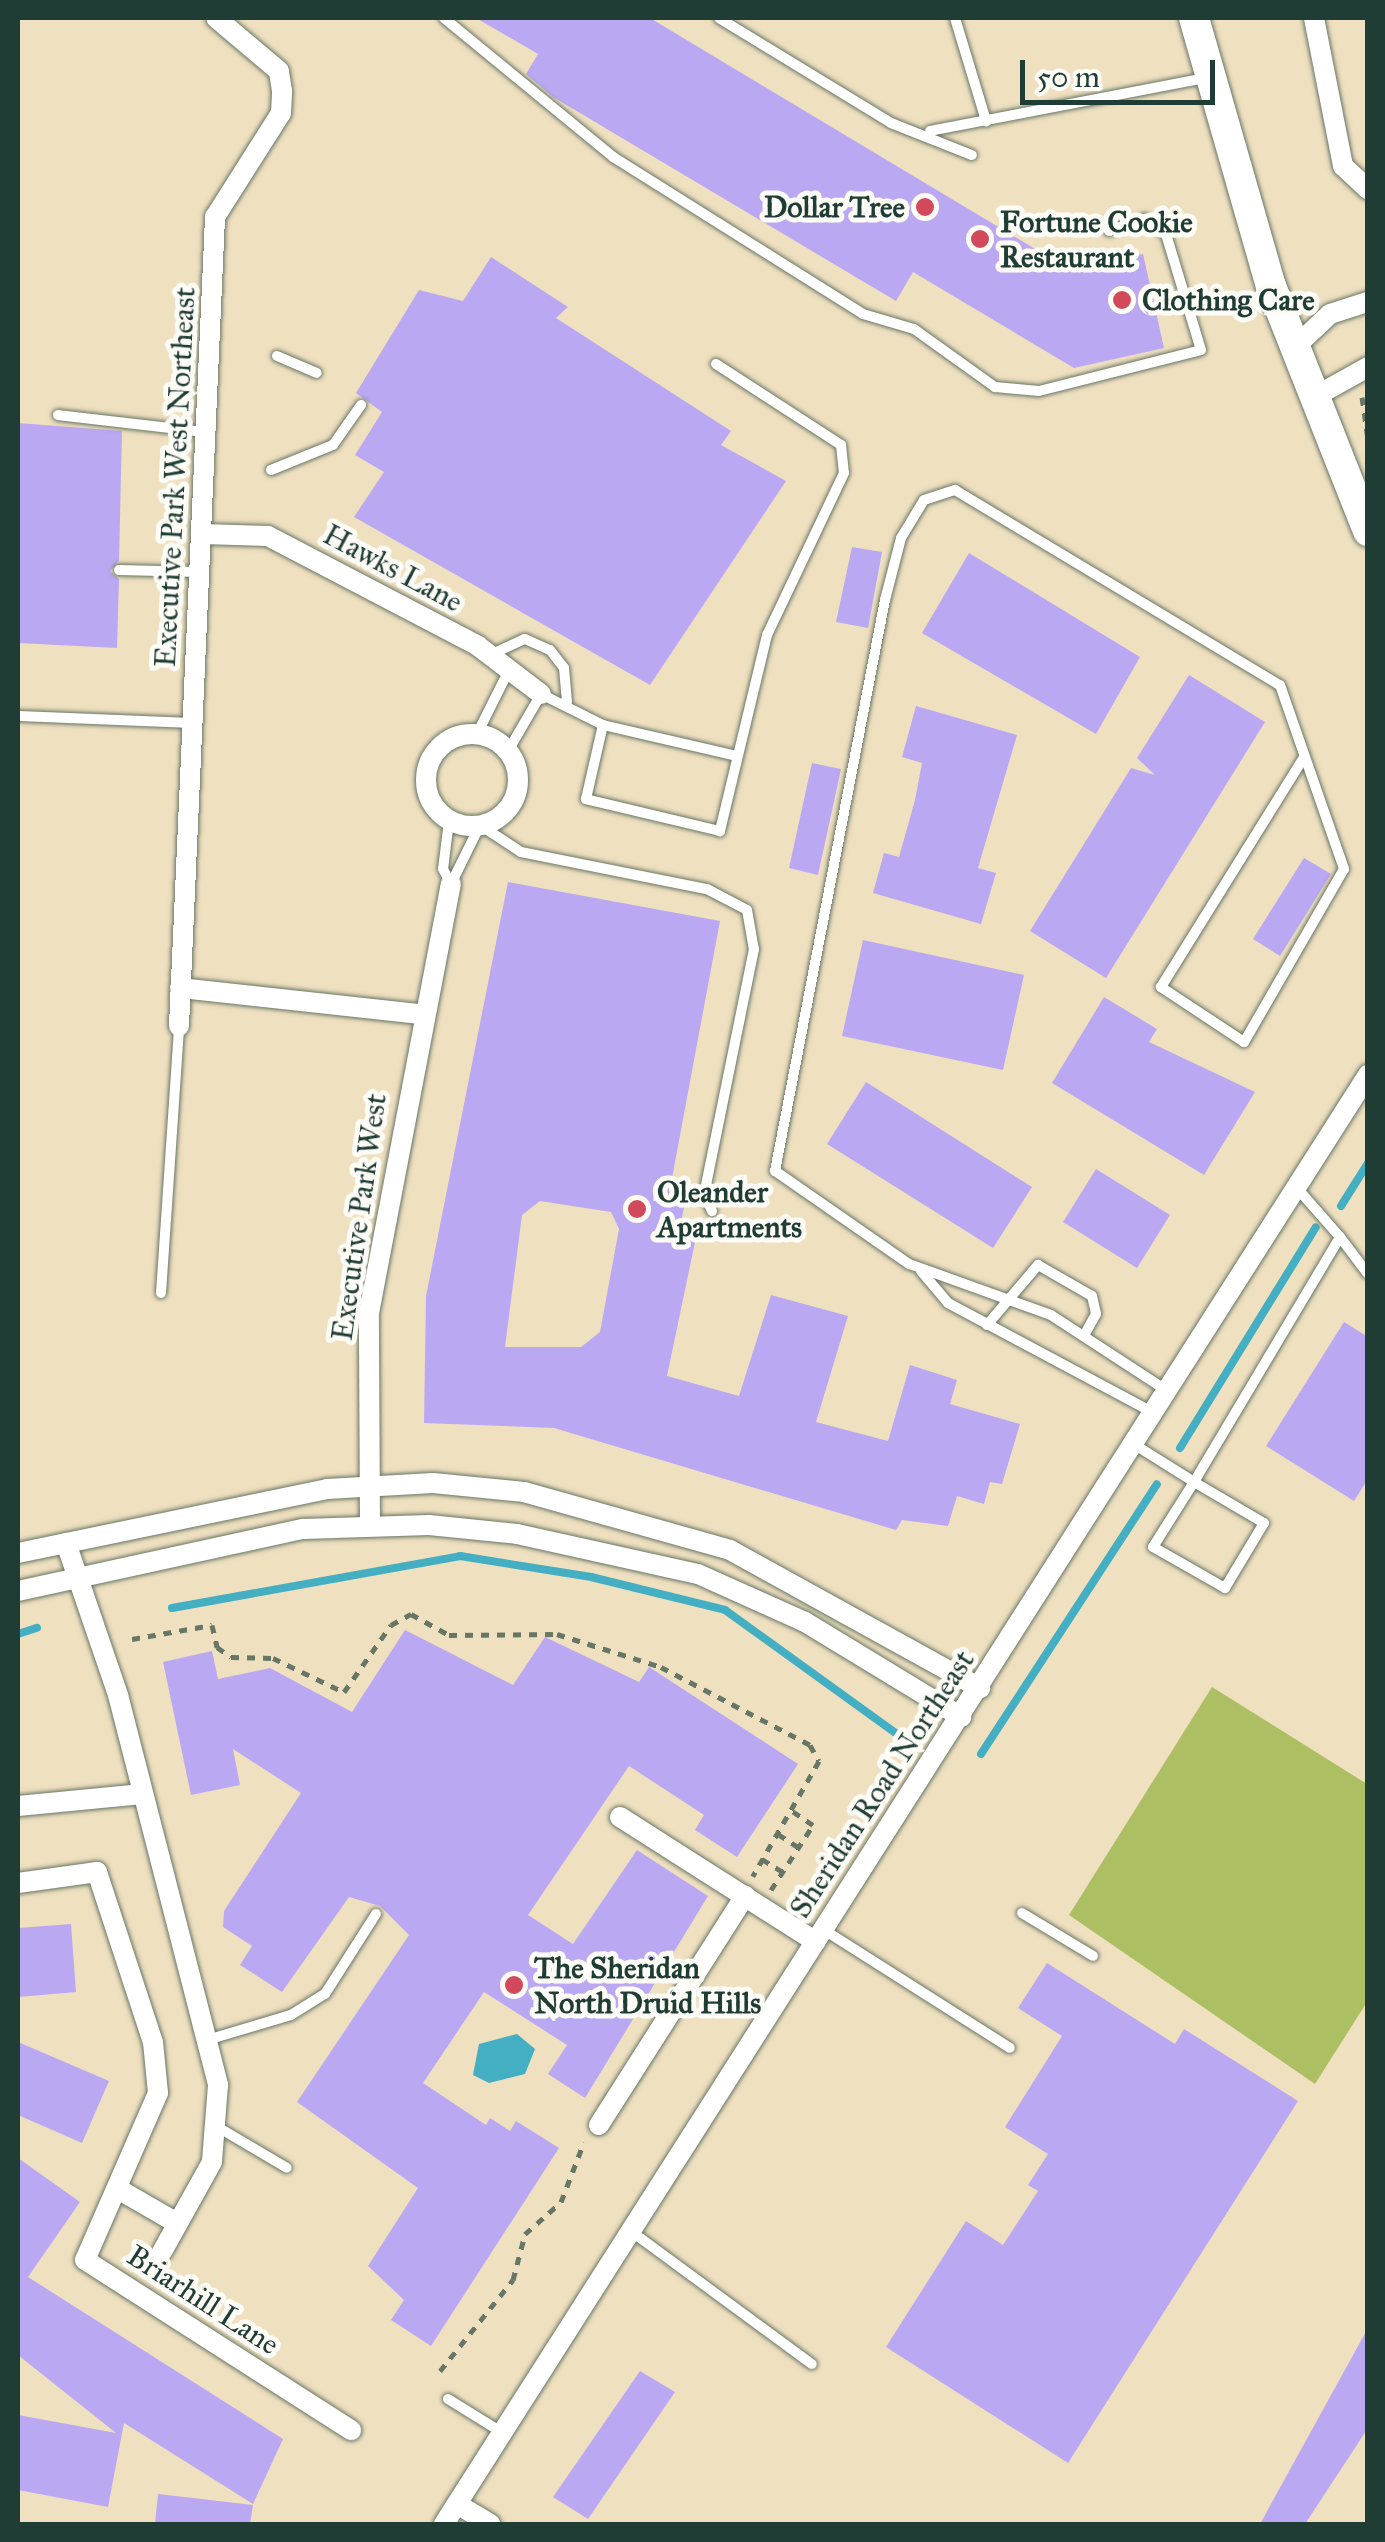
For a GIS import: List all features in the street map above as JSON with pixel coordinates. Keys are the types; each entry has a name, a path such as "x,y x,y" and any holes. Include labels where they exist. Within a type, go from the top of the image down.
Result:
{"main road":[{"path":"1194,18 1206,78 1297,344 1368,532"}],"street":[{"name":"Executive Park West Northeast","path":"178,1026 215,216 281,113 282,91 278,70 216,18"},
{"path":"1314,18 1342,166 1368,190"},
{"path":"1297,344 1330,314 1368,302"},
{"path":"1316,396 1368,368"},
{"name":"Hawks Lane","path":"202,534 268,536 488,656 507,674 541,694"},
{"path":"478,732 508,751 515,796 480,826 449,821 430,800 426,771 440,745 478,732"},
{"name":"Executive Park West","path":"370,1526 370,1313 420,1014 450,884"},
{"path":"180,988 420,1014"},
{"name":"Sheridan Road Northeast","path":"444,2524 962,1717 1368,1074"},
{"path":"18,1553 229,1503 369,1488 506,1490 631,1515 730,1550 980,1688"},
{"path":"18,1591 246,1538 370,1526 517,1534 698,1574 806,1622 962,1717"},
{"path":"66,1543 142,1794 206,2040 216,2126 212,2162 162,2252"},
{"path":"18,1806 142,1794"},
{"path":"620,1817 745,1896 820,1936"},
{"name":"Briarhill Lane","path":"18,1883 97,1872 153,2042 158,2092 85,2260 351,2430"},
{"path":"600,2126 745,1896"},
{"path":"118,2189 177,2223"},
{"path":"457,2504 490,2524"}],"lane":[{"path":"444,18 613,157 863,314 914,329 995,387 1040,392 1201,350 1166,234 1145,219 1109,231"},
{"path":"719,18 891,123 930,131 972,155"},
{"path":"955,18 986,121"},
{"path":"930,131 1206,78"},
{"path":"276,356 317,373"},
{"path":"603,725 586,800 720,831 766,635 844,473 841,445 716,364"},
{"path":"271,470 333,445 361,405"},
{"path":"58,415 207,432"},
{"path":"1169,1392 1085,1334 921,1270 800,1196 776,1171 886,600 901,538 924,500 955,490 1242,655 1280,685 1344,869 1244,1042 1160,987 1304,757"},
{"path":"119,570 200,572"},
{"path":"488,656 535,641 564,668 568,702"},
{"path":"478,732 507,674"},
{"path":"508,751 541,694 568,702 603,725 737,756"},
{"path":"18,716 194,723"},
{"path":"449,821 443,869 450,884"},
{"path":"450,884 480,826 521,852 707,889 747,910 754,949 704,1194 712,1211"},
{"path":"160,1293 178,1026"},
{"path":"1296,1188 1368,1274"},
{"path":"1135,1445 1194,1482 1264,1523 1225,1588 1154,1546 1194,1482 1340,1236"},
{"path":"987,1325 1030,1267 1052,1269 1097,1304 1085,1334"},
{"path":"921,1270 948,1303 1154,1413"},
{"path":"1022,1913 1093,1956"},
{"path":"206,2040 291,2015 325,1994 376,1914"},
{"path":"820,1936 1010,2048"},
{"path":"216,2126 287,2168"},
{"path":"632,2232 812,2364"},
{"path":"448,2399 503,2434"}],"path":[{"path":"1368,382 1368,439"},
{"path":"132,1639 212,1625 217,1648 230,1657 272,1658 344,1692 392,1625 411,1614 449,1635 557,1634 661,1666 810,1746 818,1771 792,1811 778,1834 762,1858 752,1878 770,1890 813,1824 792,1811"},
{"path":"778,1834 798,1847"},
{"path":"762,1858 782,1872"},
{"path":"440,2371 513,2280 524,2234 561,2202 587,2134 600,2126"}],"green space":[{"path":"1212,1687 1367,1784 1367,2002 1315,2084 1069,1915"}],"water":[{"path":"517,2034 535,2049 525,2074 489,2083 473,2075 479,2044"}],"building":[{"path":"476,18 650,18 1070,270 1143,254 1164,348 1074,368 913,272 896,301 553,97 526,74 538,54"},
{"path":"491,257 568,307 556,318 731,431 721,445 786,481 650,685 354,517 384,472 355,455 382,412 356,393 419,290 463,301"},
{"path":"18,423 122,431 119,561 110,571 119,579 117,648 18,643"},
{"path":"852,547 882,552 868,628 836,622"},
{"path":"969,553 1140,657 1096,734 922,633"},
{"path":"1189,675 1265,722 1106,978 1030,931 1131,768 1155,775 1137,758"},
{"path":"916,706 1017,735 978,868 996,873 981,924 873,893 884,853 899,857 915,800 922,763 902,757"},
{"path":"812,763 841,769 818,875 789,868"},
{"path":"1304,858 1331,874 1280,956 1253,939"},
{"name":"Oleander Apartments","path":"508,882 720,921 670,1189 687,1193 681,1222 699,1223 667,1376 739,1396 771,1295 848,1316 816,1422 888,1441 910,1365 957,1380 950,1404 1020,1424 1002,1484 990,1482 984,1504 957,1496 948,1526 902,1520 896,1530 554,1428 424,1423 426,1296","holes":["540,1201 611,1212 619,1229 600,1332 581,1347 505,1347 522,1215"]},
{"path":"863,940 1024,975 1003,1070 842,1036"},
{"path":"1104,997 1157,1029 1149,1042 1255,1092 1204,1175 1052,1083"},
{"path":"866,1082 1032,1187 993,1248 827,1144"},
{"path":"1096,1169 1170,1215 1137,1268 1063,1222"},
{"path":"1344,1322 1368,1337 1368,1479 1354,1501 1266,1446"},
{"name":"The Sheridan North Druid Hills","path":"405,1630 513,1685 545,1637 639,1682 649,1667 798,1764 737,1857 695,1830 704,1815 629,1766 528,1915 573,1944 637,1850 708,1896 585,2098 548,2074 567,2045 484,1992 423,2083 486,2125 490,2118 510,2131 516,2121 559,2148 431,2346 391,2320 404,2300 368,2266 418,2188 297,2102 409,1935 380,1906 349,1897 282,1992 240,1965 252,1946 223,1927 224,1911 301,1793 233,1749 240,1785 191,1795 163,1662 212,1651 218,1679 270,1668 352,1712"},
{"path":"71,1924 76,1992 18,1997 18,1928"},
{"path":"1047,1963 1175,2044 1184,2029 1298,2101 1068,2463 886,2347 966,2221 1003,2245 1038,2191 1028,2185 1048,2154 1005,2127 1062,2036 1018,2008"},
{"path":"18,2042 109,2081 82,2143 18,2115"},
{"path":"18,2158 80,2202 28,2277 283,2439 253,2504 124,2423 108,2507 18,2490 18,2415 116,2433 18,2355"},
{"path":"1368,2328 1368,2428 1305,2524 1260,2524"},
{"path":"640,2371 675,2392 588,2519 553,2497"},
{"path":"158,2494 253,2505 250,2524 155,2524"}],"waterway":[{"path":"1341,1206 1368,1163"},
{"path":"1180,1448 1316,1227"},
{"path":"981,1754 1157,1484"},
{"path":"172,1608 460,1556 591,1577 725,1610 897,1734"},
{"path":"18,1634 37,1628"}],"place":[{"name":"Dollar Tree","path":"925,207"},
{"name":"Fortune Cookie Restaurant","path":"980,239"},
{"name":"Clothing Care","path":"1122,300"},
{"name":"Oleander Apartments","path":"637,1209"},
{"name":"The Sheridan North Druid Hills","path":"514,1985"}]}
